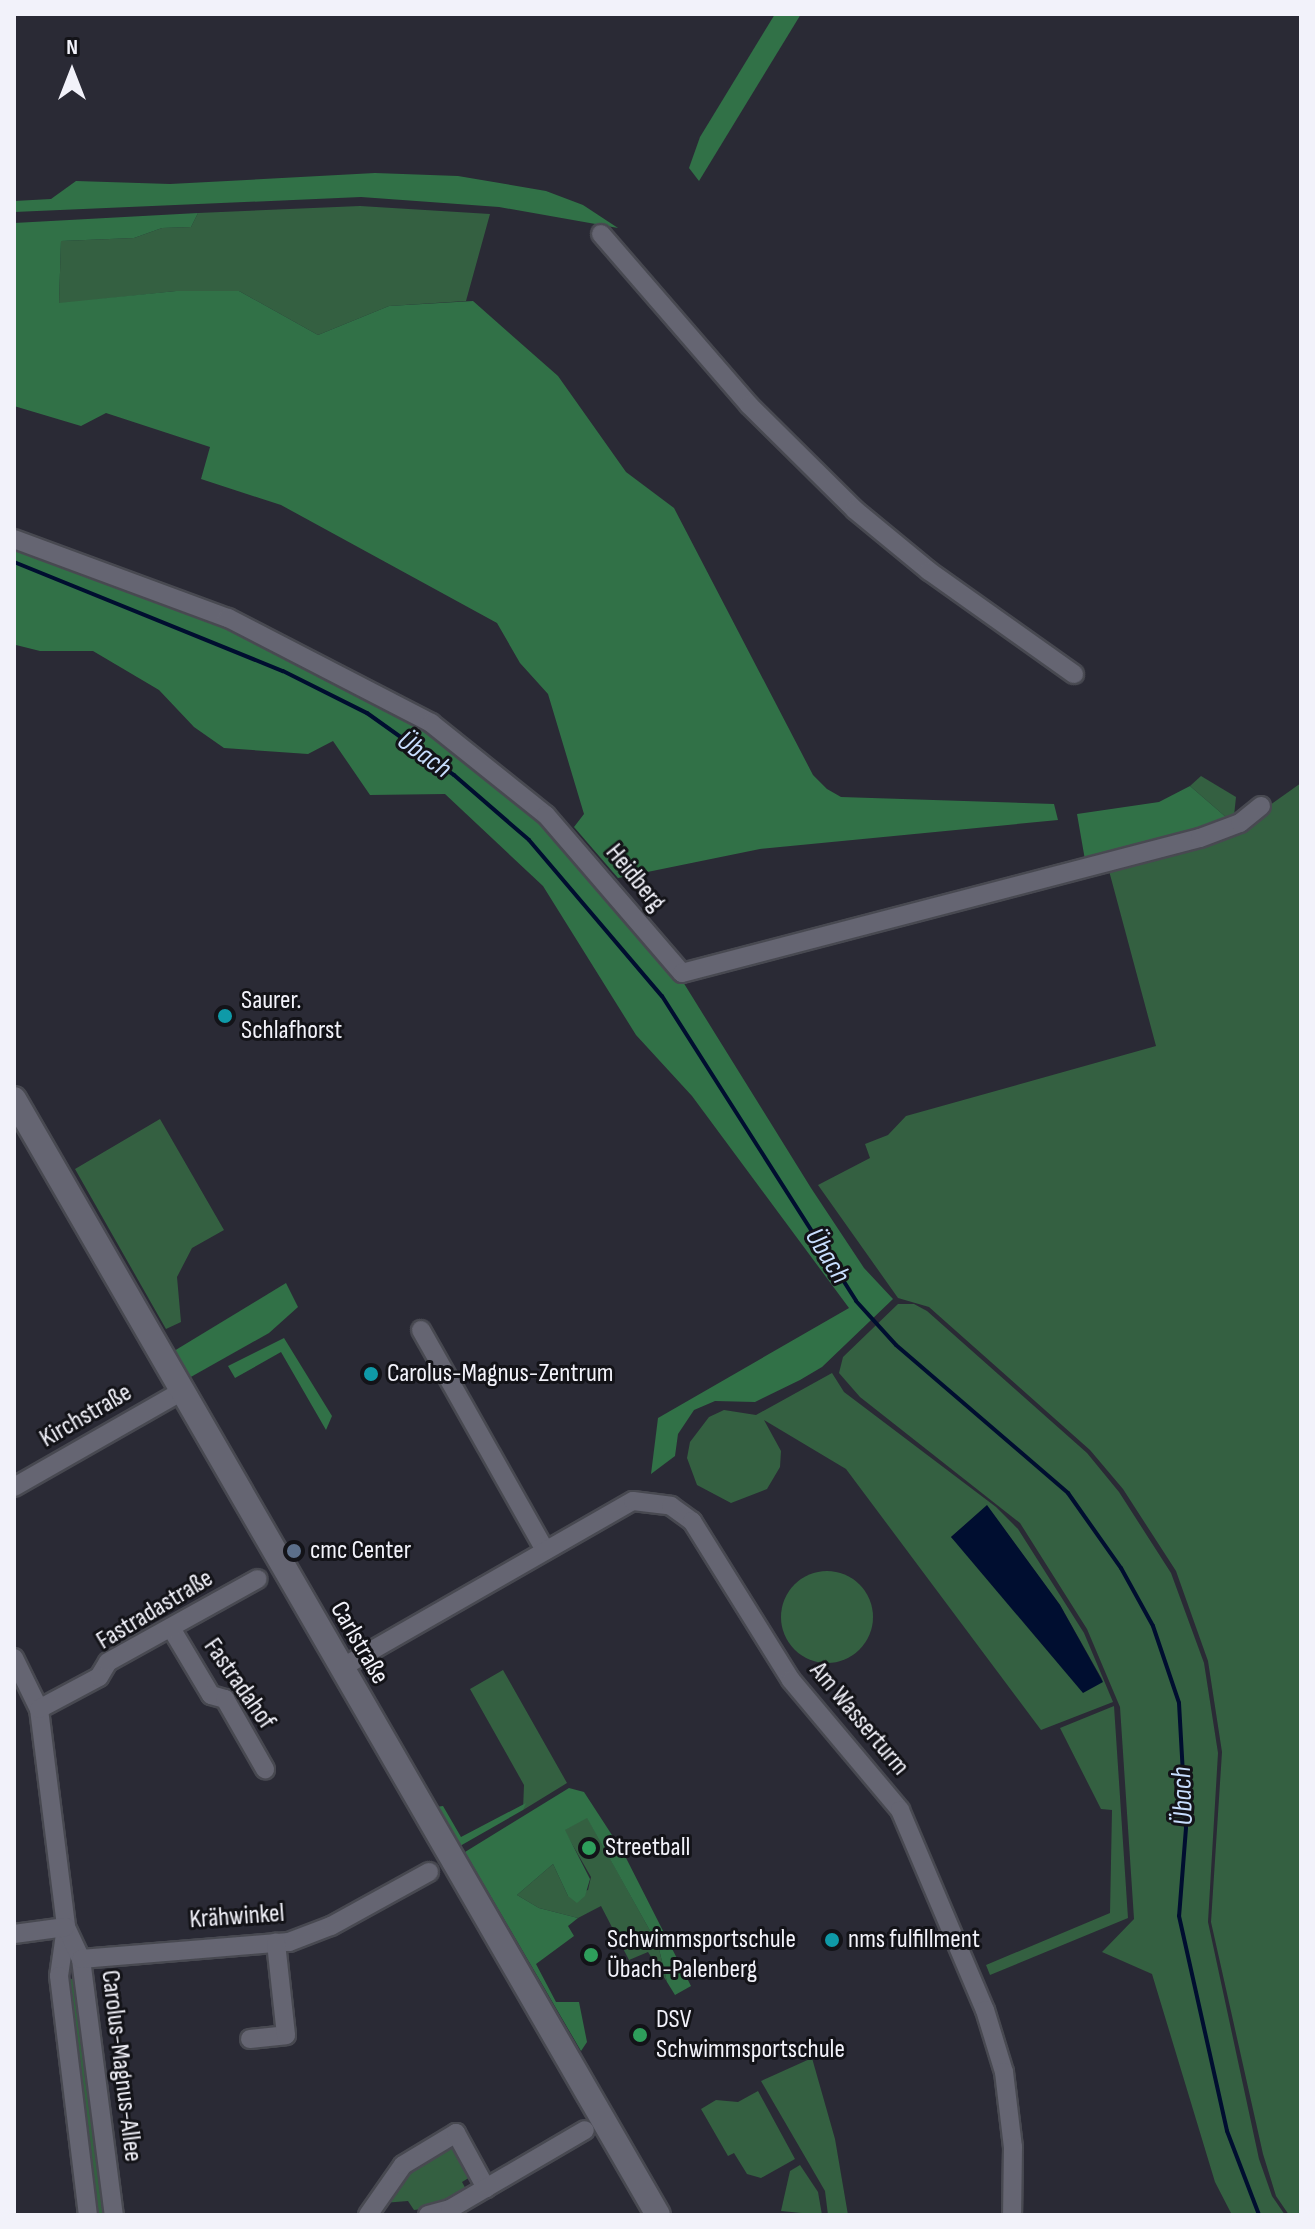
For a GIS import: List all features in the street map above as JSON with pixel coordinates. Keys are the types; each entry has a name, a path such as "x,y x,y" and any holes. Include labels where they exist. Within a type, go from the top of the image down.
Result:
{"main road":[{"name":"Carlstraße","path":"14,1099 658,2215"}],"street":[{"path":"601,234 739,394 855,510 929,571 1074,674"},
{"name":"Heidberg","path":"14,539 228,618 431,723 546,815 682,973 1200,838 1240,823 1261,806"},
{"path":"421,1330 545,1550"},
{"name":"Kirchstraße","path":"14,1487 184,1390"},
{"name":"Am Wasserturm","path":"341,1668 633,1501 671,1506 703,1533 791,1680 883,1784 900,1810 985,2010 1010,2111 1012,2215"},
{"name":"Fastradastraße","path":"39,1709 99,1677 108,1662 258,1579"},
{"name":"Fastradahof","path":"171,1628 211,1695 225,1699 265,1769"},
{"name":"Carolus-Magnus-Allee","path":"14,1658 39,1709 66,1927 59,1976 88,2215"},
{"name":"Krähwinkel","path":"81,1959 276,1943 331,1926 429,1872"},
{"path":"14,1934 66,1927"},
{"name":"Carolus-Magnus-Allee","path":"66,1927 81,1959 114,2215"},
{"path":"250,2039 286,2035 276,1943"},
{"path":"428,2215 486,2188 585,2130"},
{"path":"368,2215 403,2165 456,2133 486,2188"}],"green space":[{"path":"775,14 801,14 699,181 689,168 700,137"},
{"path":"375,173 458,176 546,191 583,205 618,228 499,207 361,197 14,212 14,201 51,199 76,181 170,184"},
{"path":"360,206 490,214 466,301 389,306 318,335 239,291 176,291 59,304 61,241 134,238 162,228 191,227 198,213"},
{"path":"198,213 191,227 162,228 134,238 61,241 59,303 176,291 239,291 318,335 389,306 473,301 558,376 626,472 674,508 813,775 827,789 841,797 1054,804 1058,820 760,849 618,878 574,827 584,814 548,694 520,663 497,623 281,505 201,479 210,447 106,413 81,426 14,406 14,223"},
{"path":"14,544 176,601 407,712 542,818 675,969 811,1188 864,1268 893,1299 822,1367 800,1380 755,1402 715,1401 694,1410 678,1434 675,1456 651,1474 658,1418 849,1308 692,1096 636,1035 543,886 445,794 370,795 333,741 308,754 224,748 194,727 159,690 93,651 40,651 16,645"},
{"path":"1201,776 1236,797 1234,816 1227,818 1190,786"},
{"path":"1301,783 1301,2215 1289,2215 1276,2196 1263,2154 1211,1922 1222,1752 1208,1661 1176,1571 1123,1489 1090,1450 929,1307 898,1298 818,1185 870,1158 865,1144 888,1135 906,1116 1156,1046 1108,867 1239,827"},
{"path":"1190,786 1227,818 1197,832 1085,860 1077,814 1159,802"},
{"path":"160,1119 224,1230 192,1248 177,1277 181,1322 166,1329 75,1169"},
{"path":"286,1283 298,1307 269,1333 189,1378 174,1351"},
{"path":"898,1304 914,1304 927,1311 1087,1453 1119,1492 1171,1573 1204,1663 1218,1753 1208,1922 1259,2159 1272,2196 1285,2215 1232,2215 1215,2182 1152,1974 1102,1952 1134,1919 1120,1707 1087,1629 1020,1523 860,1397 839,1373 843,1357"},
{"path":"284,1338 332,1416 326,1430 281,1352 235,1378 228,1366"},
{"path":"832,1373 844,1392 996,1507 1018,1529 1084,1633 1113,1702 1041,1730 846,1469 764,1420 781,1451 780,1467 767,1489 731,1503 697,1485 687,1458 690,1442 709,1417 724,1410 756,1415","holes":["987,1506 1060,1605 1103,1681 951,1537"]},
{"path":"827,1571 844,1575 859,1585 869,1600 873,1617 869,1634 859,1649 844,1659 827,1663 810,1659 795,1649 785,1634 781,1617 785,1600 795,1585 810,1575"},
{"path":"503,1670 567,1783 523,1810 524,1785 470,1689"},
{"path":"1114,1706 1128,1918 990,1975 986,1965 1110,1913 1112,1810 1101,1809 1060,1728"},
{"path":"569,1788 584,1792 623,1852 691,1986 675,1995 667,1982 658,1945 587,1818 565,1830 590,1879 585,1896 577,1903 568,1896 553,1864 517,1895 539,1908 578,1918 568,1926 574,1936 536,1964 556,2002 579,2002 587,2042 581,2051 465,1852"},
{"path":"526,1803 523,1810 460,1846 436,1807 443,1806 461,1837"},
{"path":"587,1817 658,1945 667,1982 648,1952 629,1960 601,1906 578,1918 539,1908 517,1895 553,1864 568,1896 588,1890 591,1877 564,1830"},
{"path":"77,1978 109,2215 92,2215 64,1980"},
{"path":"812,2058 835,2139 848,2215 828,2215 825,2191 761,2081"},
{"path":"758,2091 795,2159 761,2178 747,2174 734,2153 728,2156 701,2109 716,2100 738,2102"},
{"path":"456,2143 475,2174 462,2182 467,2191 439,2207 414,2210 408,2201 383,2203 404,2173"},
{"path":"800,2165 818,2192 822,2215 781,2211 790,2171"}],"water":[{"path":"987,1505 1060,1605 1103,1682 1083,1693 951,1537"}],"waterway":[{"name":"Übach","path":"14,562 283,671 367,713 454,775 529,840 662,996 856,1301 896,1345 1068,1493 1121,1568 1153,1626 1179,1703 1186,1828 1179,1916 1227,2131 1259,2215"}],"place":[{"name":"Saurer. Schlafhorst","path":"225,1016"},
{"name":"Carolus-Magnus-Zentrum","path":"371,1374"},
{"name":"cmc Center","path":"294,1551"},
{"name":"Streetball","path":"589,1848"},
{"name":"nms fulfillment","path":"832,1940"},
{"name":"Schwimmsportschule Übach-Palenberg","path":"591,1955"},
{"name":"DSV Schwimmsportschule","path":"640,2035"}]}
